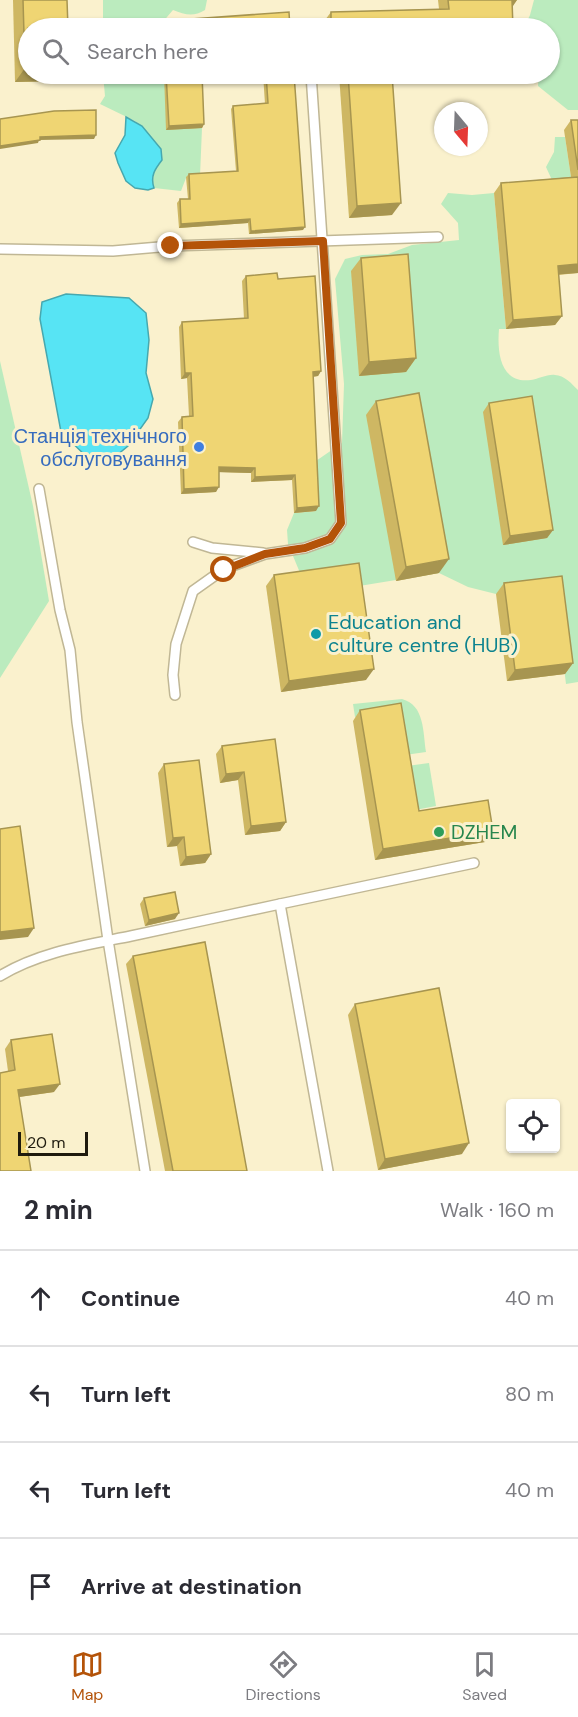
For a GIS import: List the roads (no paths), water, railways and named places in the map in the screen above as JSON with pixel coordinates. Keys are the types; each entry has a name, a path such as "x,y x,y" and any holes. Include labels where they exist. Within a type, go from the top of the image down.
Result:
{"lane":[{"path":"175,695 173,675 176,644 193,591 224,570 265,554 305,548 330,539 341,523 312,84"},
{"path":"0,249 113,250 438,237"},
{"path":"39,489 60,610 70,650 77,722 108,940 145,1171"},
{"path":"193,542 212,548 265,554"},
{"path":"0,976 36,958 108,940 474,863"},
{"path":"280,904 328,1171"}],"water":[{"path":"126,117 142,126 161,149 162,160 153,176 154,188 148,190 135,188 126,181 118,163 115,153 125,135"},
{"path":"66,294 129,298 146,313 149,340 146,373 153,399 148,418 128,446 111,460 91,461 61,432 40,319 42,302"}],"place":[{"name":"Cтанція технічного обслуговування","path":"199,447"},
{"name":"Education and culture centre (HUB)","path":"316,634"},
{"name":"DZHEM","path":"439,832"}]}
